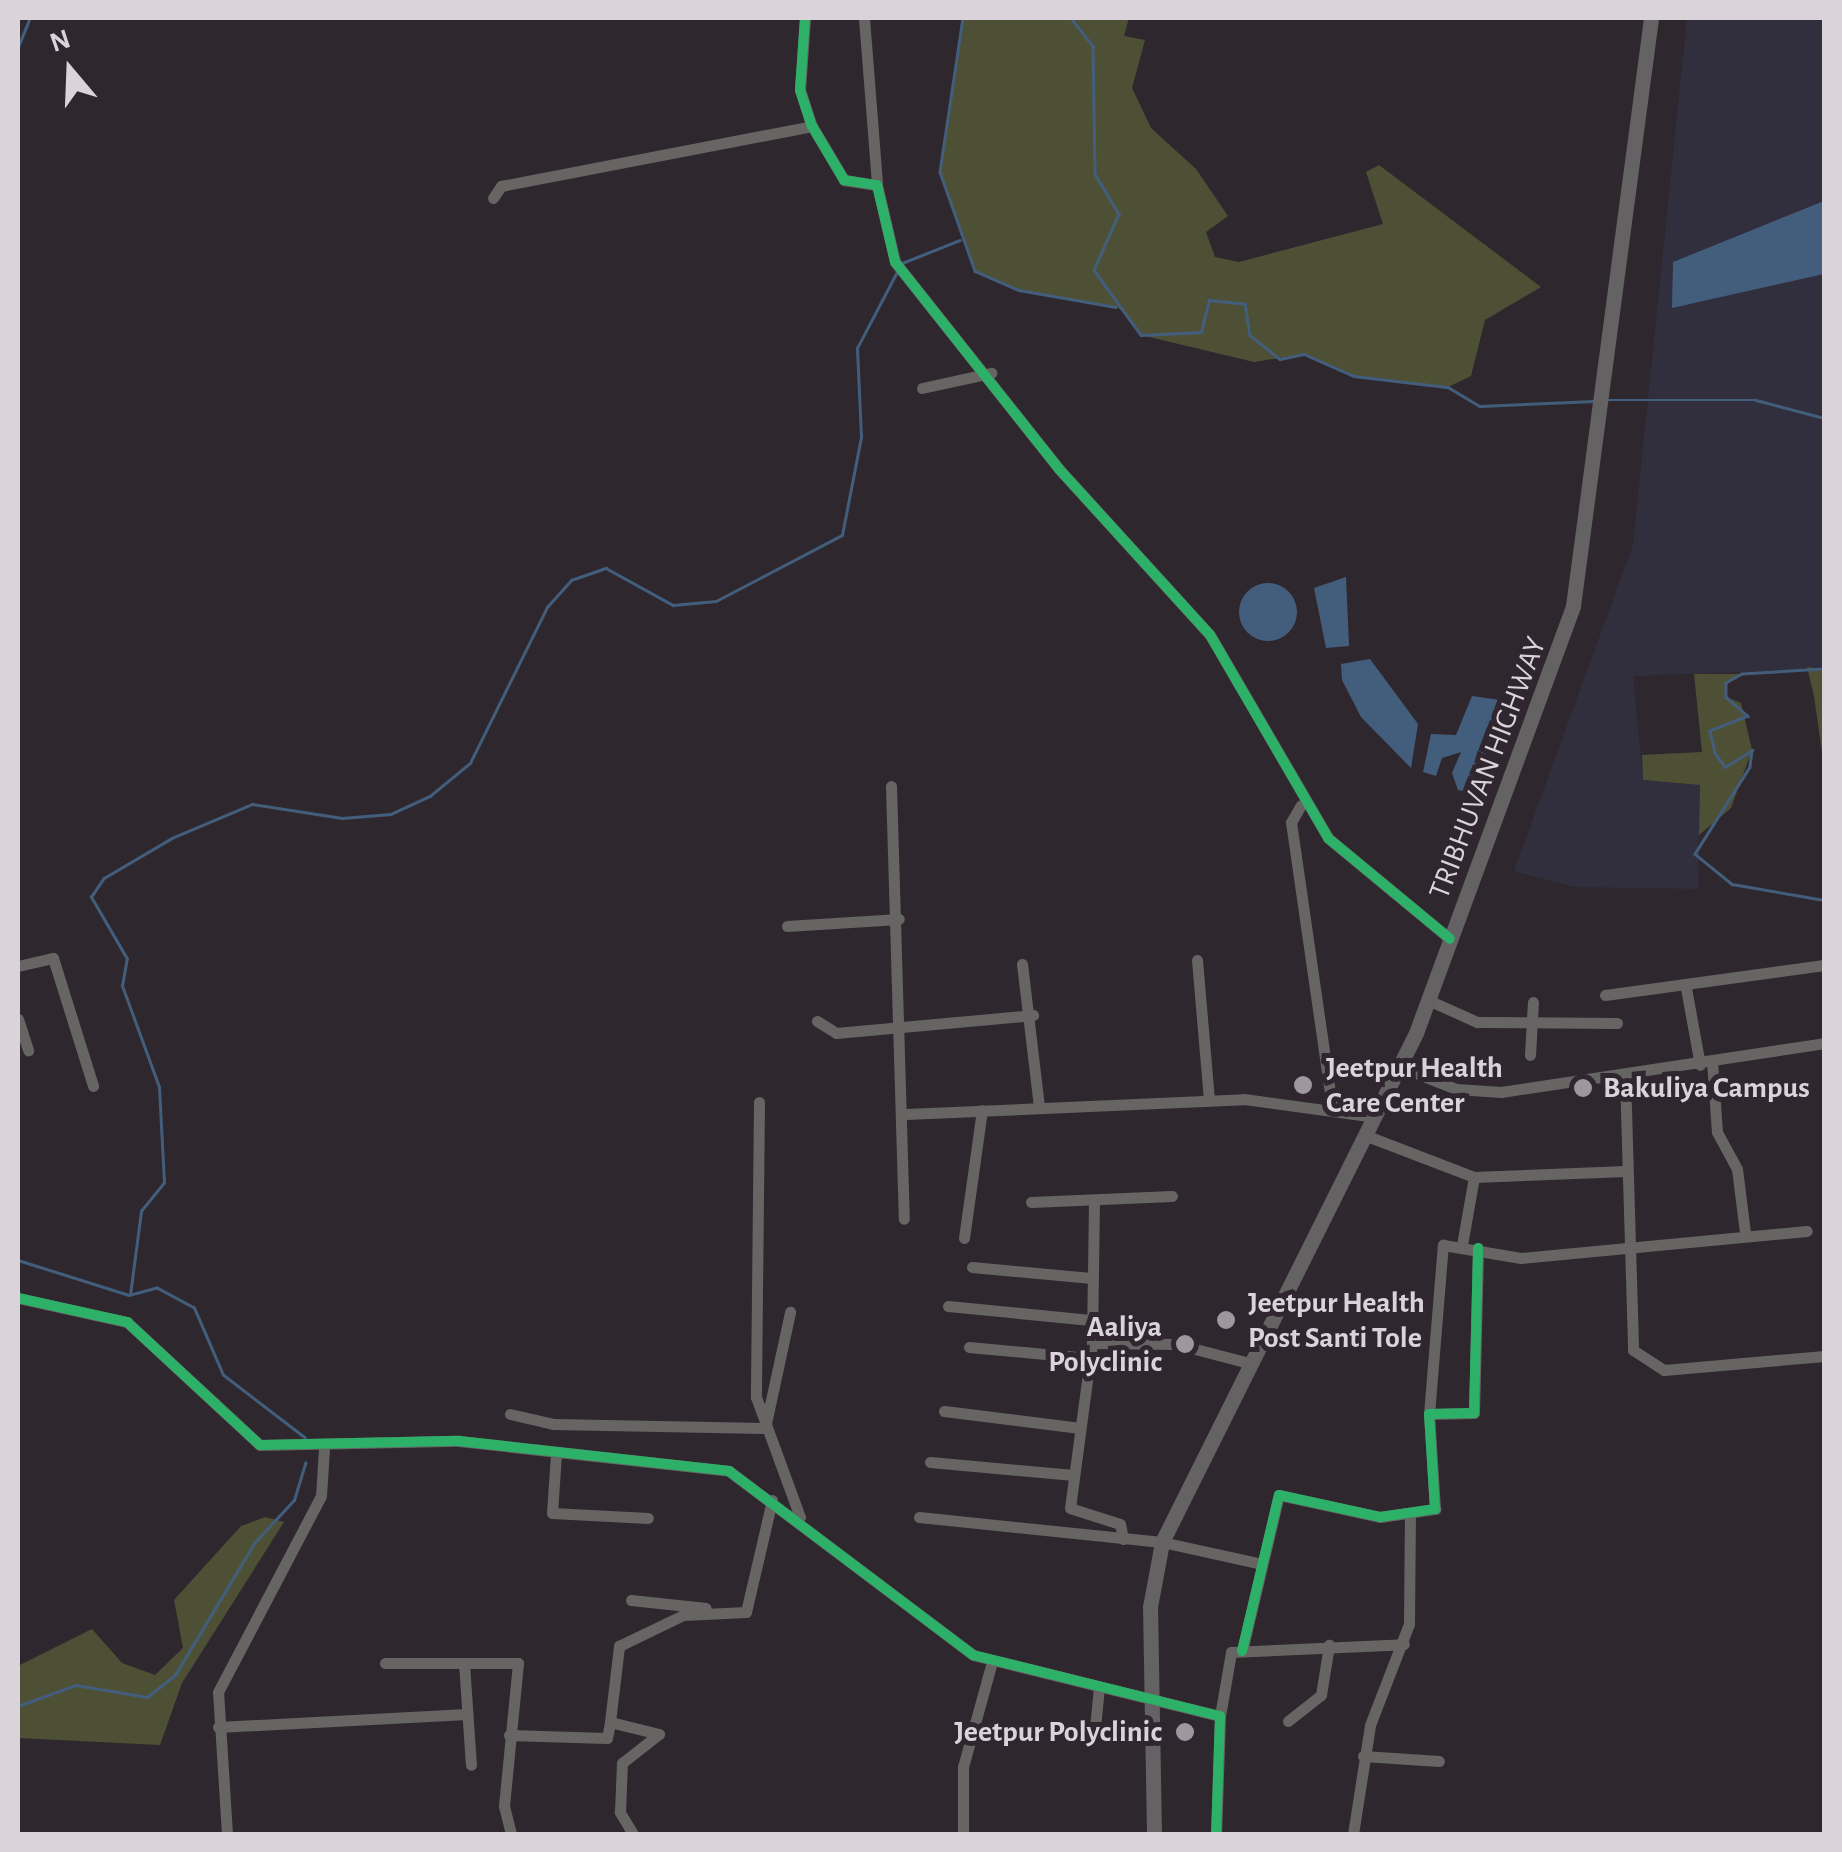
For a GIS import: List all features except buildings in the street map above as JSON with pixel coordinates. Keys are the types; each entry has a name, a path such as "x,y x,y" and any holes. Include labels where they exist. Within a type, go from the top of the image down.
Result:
{"highway":[{"name":"TRIBHUVAN HIGHWAY","path":"1154,1834 1150,1607 1162,1542 1400,1068 1573,606 1651,18"}],"street":[{"path":"805,18 800,90 812,126 844,180 877,185"},
{"path":"864,18 877,185 895,262 910,274 991,373 1059,469 1210,635 1302,805 1450,940"},
{"path":"493,198 501,186 812,126"},
{"path":"922,388 991,373"},
{"path":"891,786 905,1026 904,1220"},
{"path":"1302,805 1291,822 1332,1107"},
{"path":"786,926 899,919"},
{"path":"18,966 53,958 93,1086"},
{"path":"1197,960 1209,1100"},
{"path":"1022,964 1033,1015 1039,1106"},
{"path":"1605,994 1686,988 1824,965"},
{"path":"1686,988 1706,1063 1717,1132 1737,1169 1745,1232"},
{"path":"1428,1000 1477,1022 1530,1027 1617,1023"},
{"path":"1530,1055 1533,1002"},
{"path":"817,1021 836,1032 1033,1015"},
{"path":"18,1020 28,1050"},
{"path":"1400,1068 1456,1089 1502,1092 1824,1043"},
{"path":"1625,1076 1633,1350 1650,1368 1824,1356"},
{"path":"906,1114 1209,1100 1332,1107 1376,1116"},
{"path":"758,1102 756,1398 800,1517"},
{"path":"964,1238 982,1110"},
{"path":"1367,1136 1474,1176 1626,1172"},
{"path":"1462,1245 1474,1176"},
{"path":"1031,1202 1172,1196"},
{"path":"1094,1200 1092,1343 1070,1508 1120,1524 1122,1539"},
{"path":"1242,1650 1279,1495 1410,1515 1434,1509 1428,1414 1443,1245 1462,1245 1521,1258 1745,1232 1807,1230"},
{"path":"1428,1414 1474,1413 1478,1248"},
{"path":"972,1267 1091,1278"},
{"path":"18,1298 127,1322 242,1435 280,1450 459,1440 556,1454 712,1464 800,1517 992,1662 1220,1716"},
{"path":"948,1306 1090,1320"},
{"path":"765,1428 790,1312"},
{"path":"1092,1343 1176,1344 1249,1363"},
{"path":"970,1346 1088,1358"},
{"path":"944,1412 1080,1428"},
{"path":"510,1414 553,1424 765,1428"},
{"path":"227,1834 218,1726 223,1672 301,1540 320,1496 324,1448"},
{"path":"556,1454 552,1513 648,1518"},
{"path":"930,1462 1073,1475"},
{"path":"631,1600 746,1612 772,1500"},
{"path":"1353,1834 1363,1756 1404,1644 1410,1515"},
{"path":"919,1517 1162,1542 1262,1564"},
{"path":"509,1735 607,1738 620,1646 658,1622 710,1608"},
{"path":"1216,1834 1220,1716 1231,1652 1404,1644"},
{"path":"1288,1720 1321,1696 1329,1645"},
{"path":"963,1834 963,1766 992,1662"},
{"path":"385,1663 518,1663 509,1735 512,1834"},
{"path":"464,1663 470,1765"},
{"path":"1094,1738 1098,1687"},
{"path":"218,1726 467,1714"},
{"path":"610,1722 659,1734 622,1764 620,1812 633,1834"},
{"path":"1363,1756 1439,1761"}],"shaded area":[{"path":"1687,18 1824,18 1824,669 1633,676 1643,780 1700,785 1698,889 1574,887 1514,871 1633,545"}],"green space":[{"path":"963,18 1129,18 1124,36 1145,40 1132,88 1151,128 1196,169 1228,216 1206,232 1215,257 1239,262 1383,224 1366,172 1379,165 1541,287 1485,320 1471,376 1448,387 1354,376 1304,354 1254,362 1141,335 1119,308 1019,290 975,271 940,172"},
{"path":"1807,667 1824,669 1824,766 1814,696"},
{"path":"1694,674 1742,674 1726,683 1726,697 1741,703 1752,750 1731,808 1699,835 1700,785 1643,780 1642,755 1702,752"},
{"path":"265,1517 284,1522 182,1683 160,1745 18,1738 18,1666 92,1629 122,1663 155,1675 183,1648 174,1600 241,1526"}],"water":[{"path":"1824,201 1824,274 1672,308 1673,262"},
{"path":"1346,577 1349,646 1326,648 1314,588"},
{"path":"1268,583 1288,592 1297,612 1288,632 1268,641 1248,632 1239,612 1248,592"},
{"path":"1370,659 1418,724 1411,768 1361,717 1342,680 1341,664"},
{"path":"1472,696 1507,701 1471,793 1458,790 1452,773 1461,752 1442,758 1436,776 1423,772 1431,734 1456,735"}],"waterway":[{"path":"18,47 30,18"},
{"path":"963,18 940,172 975,271 1019,290 1116,307"},
{"path":"1071,18 1093,46 1095,174 1119,214 1094,270 1141,335 1201,332 1209,300 1245,304 1250,335 1280,359 1304,354 1354,376 1448,387 1480,406 1594,401"},
{"path":"902,263 960,240"},
{"path":"305,1438 223,1375 194,1308 157,1288 130,1295 141,1211 164,1183 159,1087 122,986 127,959 91,897 104,878 172,838 252,804 342,818 391,814 430,796 470,763 547,607 571,580 606,568 673,605 716,601 842,535 861,437 857,348 898,270"},
{"path":"1607,400 1756,400 1824,418"},
{"path":"1824,669 1742,674 1726,683 1726,697 1748,716 1710,731 1715,753 1725,767 1752,750 1750,767 1695,854 1732,884 1824,900"},
{"path":"18,1260 129,1295"},
{"path":"18,1706 76,1685 147,1697 175,1675 255,1542 294,1500 305,1463"}],"cycle path":[{"path":"805,18 800,90 812,126 844,180 877,185 895,262 1059,469 1210,635 1328,838 1450,939"},
{"path":"1242,1651 1279,1495 1380,1517 1435,1509 1429,1414 1474,1413 1478,1248"},
{"path":"18,1298 127,1322 260,1445 459,1441 729,1471 973,1655 1220,1716 1216,1834"}],"place":[{"name":"Jeetpur Health Care Center","path":"1303,1085"},
{"name":"Bakuliya Campus","path":"1583,1088"},
{"name":"Jeetpur Health Post Santi Tole","path":"1226,1320"},
{"name":"Aaliya Polyclinic","path":"1185,1344"},
{"name":"Jeetpur Polyclinic","path":"1185,1732"}]}
